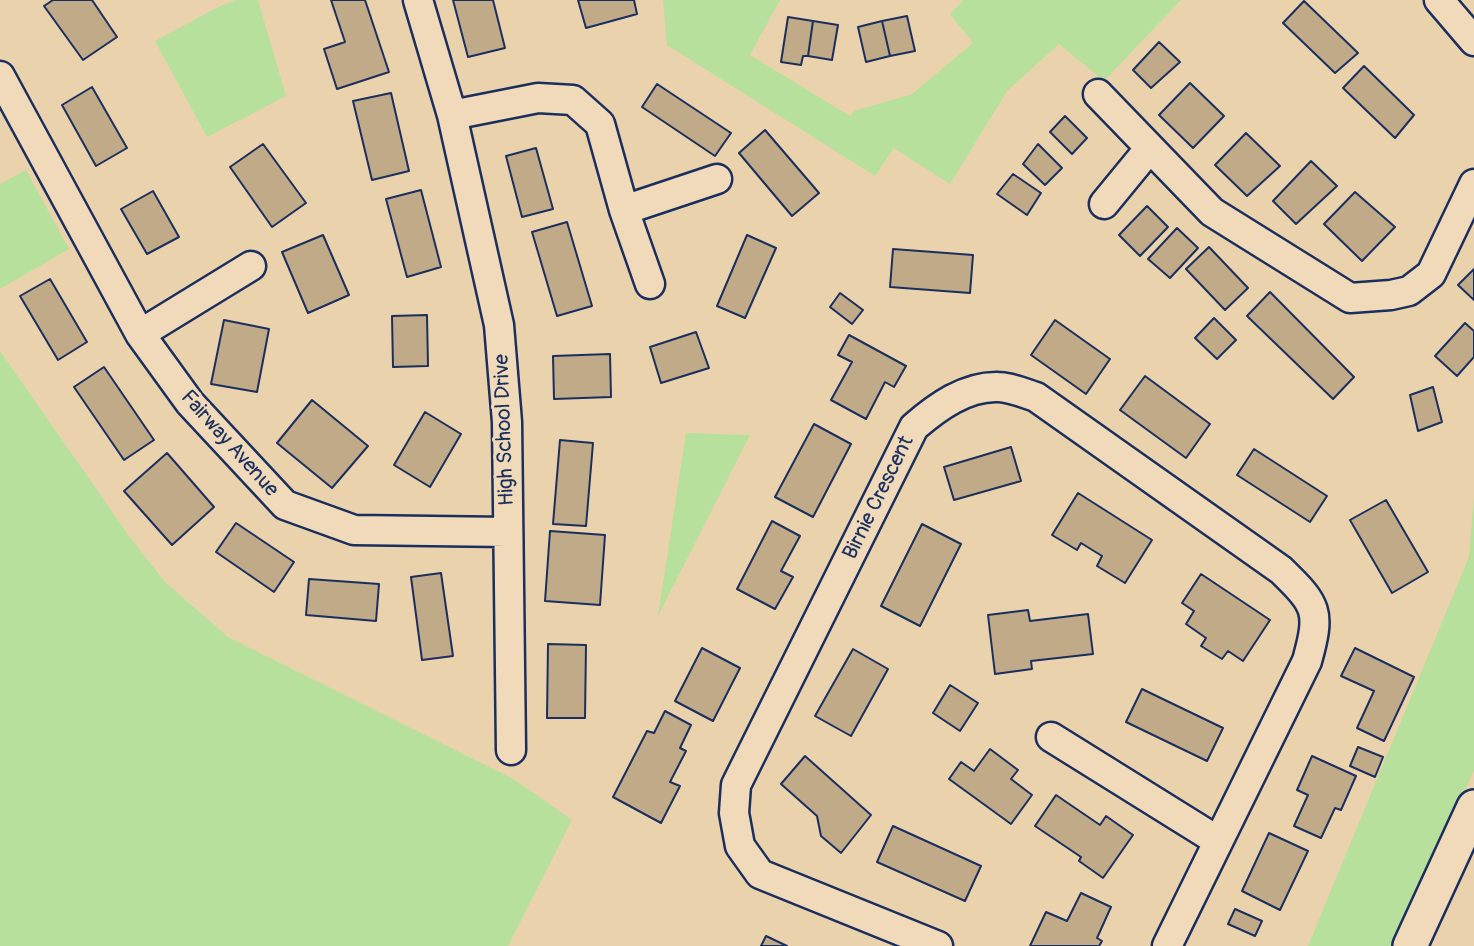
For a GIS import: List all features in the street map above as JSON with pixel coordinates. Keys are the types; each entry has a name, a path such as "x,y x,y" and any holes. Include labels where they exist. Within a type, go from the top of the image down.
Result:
{"street":[{"name":"High School Drive","path":"418,0 452,115 499,325 506,386 511,750"},
{"path":"1440,0 1474,41"},
{"name":"Fairway Avenue","path":"0,76 140,334 190,403 285,505 354,530 508,532"},
{"path":"1098,94 1212,212 1350,298 1409,291 1431,274 1474,184"},
{"path":"452,115 538,98 572,100 600,124 624,210 650,284"},
{"path":"1104,204 1150,148"},
{"path":"624,210 717,179"},
{"path":"140,334 251,266"},
{"name":"Birnie Crescent","path":"938,946 760,874 740,846 734,813 736,785 914,427 937,408 966,393 1000,387 1035,397 1281,570 1308,596 1312,607 1316,630 1307,660 1167,946"},
{"path":"1051,737 1218,841"},
{"path":"1410,946 1474,807"}],"green space":[{"path":"235,0 258,0 286,96 207,137 155,41"},
{"path":"663,0 780,0 750,55 850,116 854,111 912,94 973,43 950,14 964,0 1181,0 1104,81 1059,44 1007,91 950,184 894,148 875,176 667,45"},
{"path":"26,170 69,249 0,289 0,184"},
{"path":"0,351 129,536 165,582 228,637 515,780 572,820 508,946 0,946"},
{"path":"686,433 750,435 658,616"},
{"path":"1474,498 1474,770 1393,946 1308,946 1469,557"}],"building":[{"path":"53,0 92,0 117,37 83,60 44,6"},
{"path":"331,0 365,0 389,72 337,89 324,49 345,42"},
{"path":"453,0 493,0 505,48 468,57"},
{"path":"578,0 634,0 637,14 586,28"},
{"path":"1304,1 1358,53 1335,73 1283,23"},
{"path":"907,16 915,51 890,56 882,21"},
{"path":"788,17 813,21 808,56 803,56 801,65 781,62"},
{"path":"813,21 838,25 832,60 808,56"},
{"path":"882,21 890,56 866,62 858,27"},
{"path":"1159,42 1180,62 1151,88 1133,70"},
{"path":"1364,66 1414,115 1395,138 1343,88"},
{"path":"1190,83 1224,116 1193,148 1159,115"},
{"path":"657,84 731,133 715,156 642,107"},
{"path":"92,87 127,148 96,166 62,105"},
{"path":"391,93 409,171 372,180 353,101"},
{"path":"1065,116 1087,138 1072,154 1050,132"},
{"path":"765,130 819,193 792,216 739,153"},
{"path":"1246,133 1280,166 1247,196 1215,165"},
{"path":"263,144 306,203 272,227 230,167"},
{"path":"1038,144 1062,168 1045,185 1023,164"},
{"path":"536,148 553,209 522,217 506,156"},
{"path":"1311,161 1337,186 1296,224 1273,201"},
{"path":"1013,174 1041,193 1027,215 997,194"},
{"path":"421,190 441,267 407,277 386,199"},
{"path":"153,191 179,237 147,254 121,209"},
{"path":"1355,192 1395,227 1362,261 1324,224"},
{"path":"1147,206 1168,227 1140,256 1119,235"},
{"path":"567,222 592,306 557,316 532,232"},
{"path":"1177,228 1198,248 1170,278 1148,259"},
{"path":"323,235 349,295 308,313 282,252"},
{"path":"747,235 776,248 745,318 717,306"},
{"path":"1209,247 1248,288 1225,310 1186,269"},
{"path":"893,249 973,255 970,293 890,287"},
{"path":"1474,269 1474,300 1458,285"},
{"path":"50,279 87,342 58,360 20,296"},
{"path":"1270,292 1354,377 1333,399 1247,316"},
{"path":"840,293 863,310 852,324 830,307"},
{"path":"427,315 428,366 393,367 392,316"},
{"path":"1214,318 1236,340 1217,359 1195,338"},
{"path":"224,320 269,329 257,392 211,384"},
{"path":"1055,320 1110,359 1086,394 1031,355"},
{"path":"1465,323 1474,331 1474,357 1457,376 1435,356"},
{"path":"696,332 709,368 661,383 650,347"},
{"path":"849,335 906,366 894,387 885,382 866,419 831,400 852,362 838,355"},
{"path":"610,354 611,397 554,399 553,356"},
{"path":"104,367 154,440 124,460 74,387"},
{"path":"1145,376 1210,424 1186,458 1120,410"},
{"path":"1433,387 1442,422 1418,431 1410,395"},
{"path":"312,400 368,446 332,488 277,443"},
{"path":"425,412 461,434 430,487 394,465"},
{"path":"814,424 851,444 813,517 775,497"},
{"path":"560,440 593,443 586,526 553,524"},
{"path":"1011,447 1021,481 954,500 944,467"},
{"path":"1254,449 1327,496 1310,522 1237,475"},
{"path":"167,453 214,507 172,545 124,491"},
{"path":"1078,493 1152,540 1125,583 1097,566 1102,556 1081,543 1077,550 1052,535"},
{"path":"1386,500 1428,572 1392,593 1350,520"},
{"path":"772,521 800,536 781,571 793,577 775,609 737,589"},
{"path":"236,523 294,562 274,592 216,552"},
{"path":"922,524 961,544 920,626 881,606"},
{"path":"550,531 605,535 600,605 545,601"},
{"path":"441,573 453,656 422,660 411,577"},
{"path":"1201,574 1270,620 1243,661 1228,651 1222,659 1201,646 1206,638 1186,624 1194,611 1182,603"},
{"path":"309,579 379,584 376,621 306,615"},
{"path":"1028,610 1030,621 1088,614 1093,654 1031,661 1032,669 995,674 988,615"},
{"path":"548,644 586,645 585,718 547,718"},
{"path":"702,648 740,668 713,721 675,701"},
{"path":"1355,648 1414,677 1384,741 1357,728 1374,691 1341,676"},
{"path":"853,649 888,669 851,736 815,716"},
{"path":"950,685 978,703 960,731 933,713"},
{"path":"1142,689 1223,728 1207,761 1126,722"},
{"path":"665,711 691,725 680,748 686,751 670,782 680,786 661,823 613,797 647,731 654,733"},
{"path":"1358,747 1383,757 1375,777 1350,766"},
{"path":"990,749 1018,770 1011,779 1032,795 1011,824 949,779 961,762 974,771"},
{"path":"805,756 871,815 841,853 821,836 817,816 781,784"},
{"path":"1312,756 1356,776 1341,810 1335,808 1321,838 1294,826 1308,795 1297,790"},
{"path":"1056,795 1100,825 1106,816 1133,835 1103,878 1079,861 1081,857 1035,826"},
{"path":"893,826 981,866 965,901 877,862"},
{"path":"1269,833 1308,851 1280,910 1242,891"},
{"path":"1081,893 1111,907 1097,938 1102,941 1099,946 1030,946 1046,912 1067,921"},
{"path":"1235,909 1262,921 1255,936 1228,924"},
{"path":"766,936 787,946 761,946"}]}
